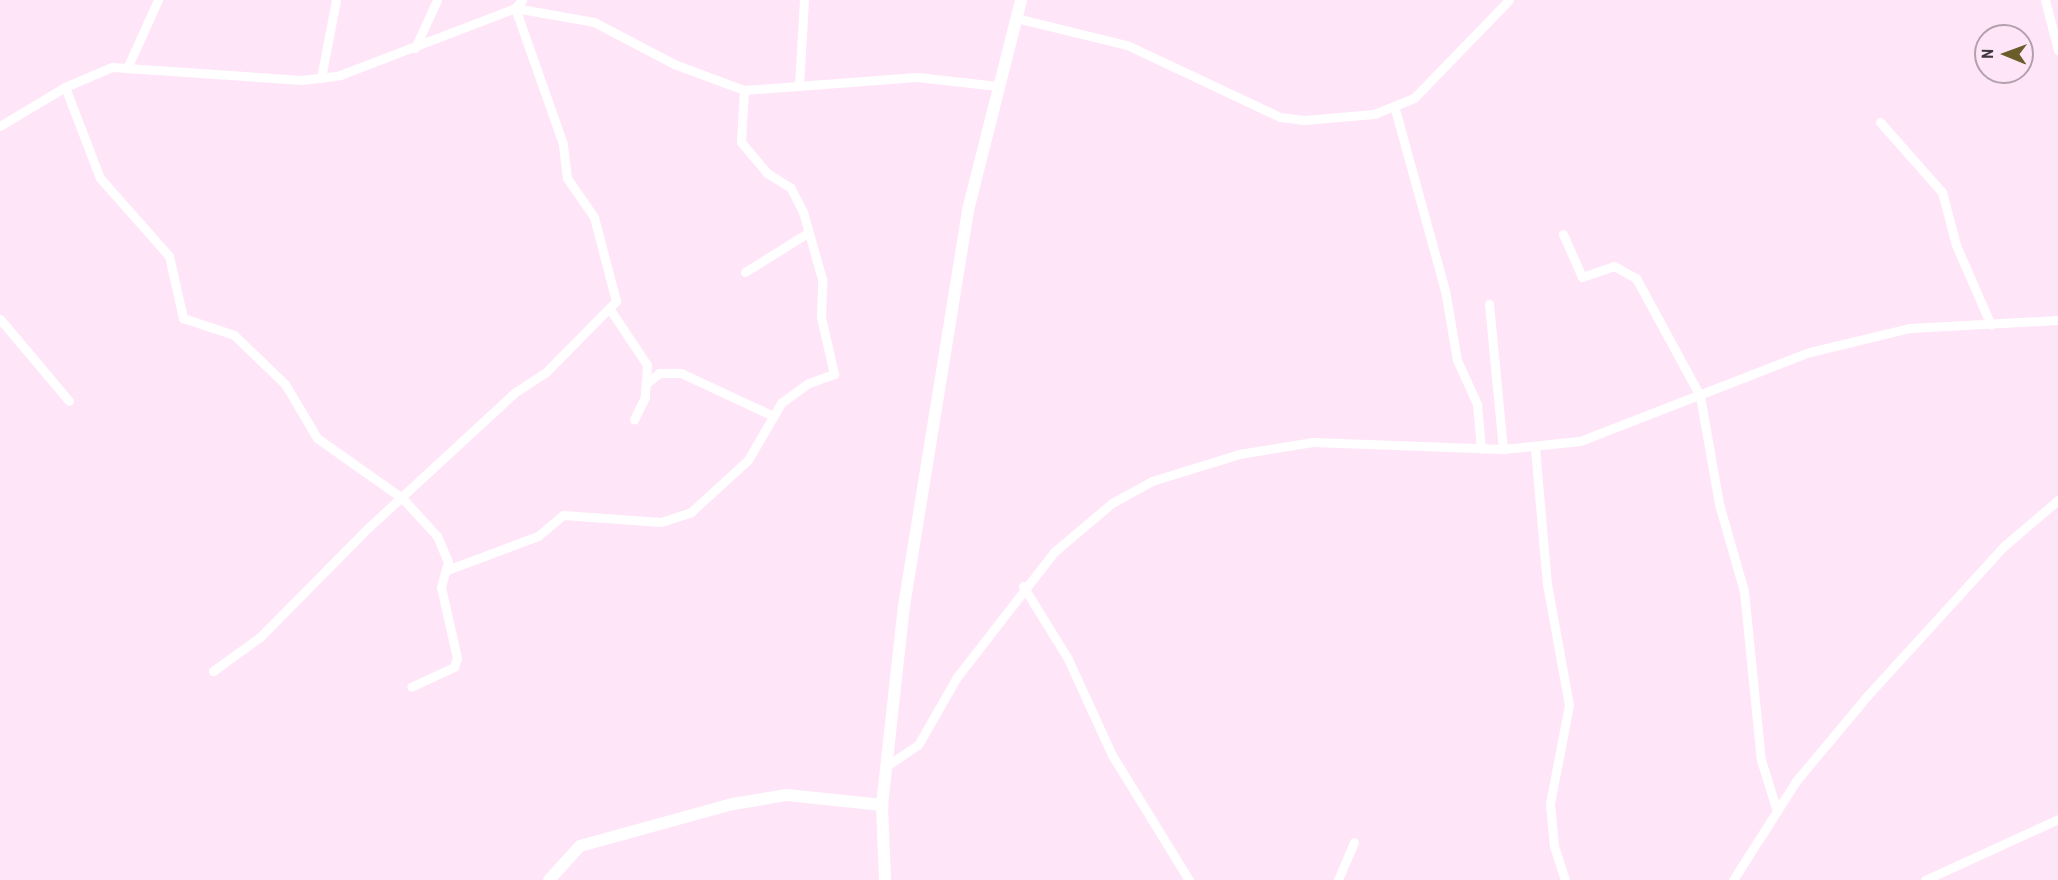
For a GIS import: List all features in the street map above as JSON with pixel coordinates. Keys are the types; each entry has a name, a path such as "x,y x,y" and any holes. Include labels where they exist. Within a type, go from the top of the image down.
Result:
{"main road":[{"path":"885,880 882,805 904,606 968,210 997,86 1021,0"},
{"path":"549,880 580,846 733,804 787,795 882,805"}],"street":[{"path":"128,66 158,0"},
{"path":"321,78 336,0"},
{"path":"415,48 437,0"},
{"path":"0,126 65,87 128,66 321,78 415,48 515,8 522,0"},
{"path":"799,86 804,0"},
{"path":"1016,18 1127,45 1280,117 1349,117 1395,109 1414,98 1509,0"},
{"path":"2045,0 2058,50"},
{"path":"515,8 594,22 674,64 744,90 917,77 997,86"},
{"path":"213,671 260,637 402,498 611,311 617,291 599,250 594,217 567,178 563,144 515,8"},
{"path":"65,87 100,178 169,256 183,318 234,335 285,384 317,438 402,498 437,536 447,570 441,587 457,658 454,667 411,687"},
{"path":"447,570 538,536 563,515 661,522 683,516 704,503 748,460 771,415 809,382 834,374 836,366 821,317 822,279 809,232 791,188 767,173 741,142 744,90"},
{"path":"1395,109 1445,290 1457,360 1477,404 1481,449"},
{"path":"1880,122 1942,192 1956,245 1991,325"},
{"path":"745,272 809,232"},
{"path":"1563,234 1582,277 1620,266 1636,278 1700,396 1719,504 1744,591 1761,760 1777,811"},
{"path":"1489,304 1503,449"},
{"path":"611,311 638,347 648,382"},
{"path":"0,319 69,401"},
{"path":"885,767 918,745 957,677 1023,586 1054,552 1112,503 1179,472 1239,454 1313,442 1503,449 1535,448 1580,441 1810,352 1910,328 2058,320"},
{"path":"634,420 648,382 659,373 681,373 771,415"},
{"path":"1535,448 1547,584 1569,705 1550,804 1554,846 1565,880"},
{"path":"1733,880 1777,811 1868,696 2003,547 2058,500"},
{"path":"1023,586 1068,659 1112,755 1189,880"},
{"path":"1925,880 2058,819"},
{"path":"1338,880 1354,842"}]}
